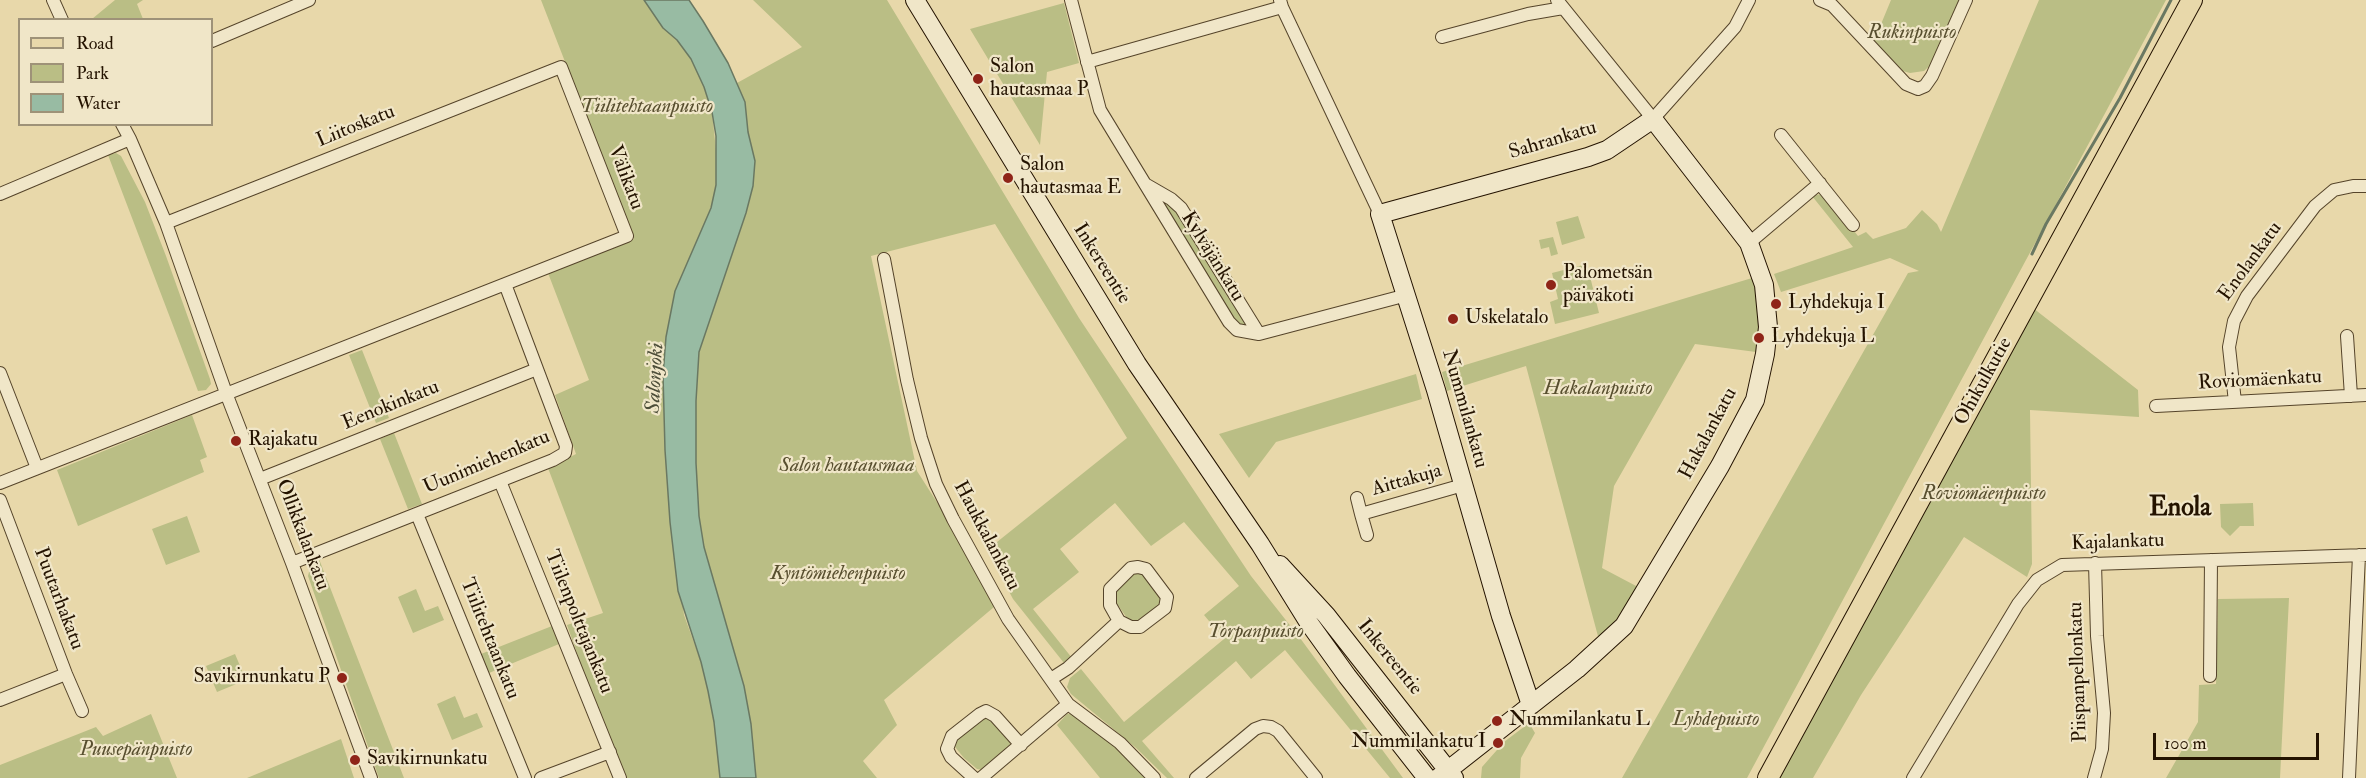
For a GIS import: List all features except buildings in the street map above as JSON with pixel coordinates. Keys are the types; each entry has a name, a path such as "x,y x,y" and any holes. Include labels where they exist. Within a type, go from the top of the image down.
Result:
{"main road":[{"name":"Ohikulkutie","path":"1772,773 2192,0"}],"street":[{"path":"53,0 61,18"},
{"path":"213,41 309,0"},
{"name":"Inkereentie","path":"915,0 1137,364 1347,676 1427,778"},
{"name":"Kylväjänkatu","path":"1071,0 1101,110 1229,322 1237,330 1259,334"},
{"name":"Sahrankatu","path":"1380,214 1607,150 1653,119 1735,27 1749,0"},
{"path":"1829,2 1906,84 1918,89 1925,86 1932,76 1966,0"},
{"path":"1087,62 1281,4"},
{"name":"Nummilankatu","path":"1281,4 1380,214 1407,295 1501,616 1532,705"},
{"path":"1442,37 1560,4"},
{"name":"Hakalankatu","path":"1447,775 1585,662 1624,626 1752,408 1759,386 1768,327 1764,285 1749,243 1560,4"},
{"name":"Liitoskatu","path":"166,223 561,67"},
{"name":"Välikatu","path":"505,284 627,236 561,67"},
{"name":"Ollikkalankatu","path":"123,126 166,223 226,393 292,563 371,778"},
{"path":"1781,135 1853,225"},
{"path":"0,194 130,139"},
{"path":"1749,243 1820,183"},
{"name":"Kylväjänkatu","path":"1144,184 1171,199 1181,208 1259,334"},
{"name":"Enolankatu","path":"2235,402 2229,347 2234,321 2247,296 2315,206 2334,190 2366,186"},
{"name":"Haukkalankatu","path":"884,259 907,380 921,438 936,484 962,537 1008,619 1068,704 1120,743 1154,778"},
{"path":"0,483 505,284"},
{"name":"Uunimiehenkatu","path":"292,563 562,457 566,446 505,284"},
{"path":"1259,334 1407,295"},
{"path":"2347,336 2351,396"},
{"name":"Eenokinkatu","path":"260,479 537,369"},
{"path":"0,373 37,468"},
{"name":"Roviomäenkatu","path":"2156,406 2366,394"},
{"name":"Tiilenpolttajankatu","path":"500,481 620,778"},
{"name":"Aittakuja","path":"1361,514 1463,485"},
{"name":"Aittakuja","path":"1357,498 1367,536"},
{"name":"Puutarhakatu","path":"0,500 82,711"},
{"name":"Tiilitehtaankatu","path":"417,514 525,778"},
{"name":"Inkereentie","path":"1260,544 1326,615 1447,775"},
{"path":"2349,778 2363,555"},
{"name":"Kajalankatu","path":"1913,778 2018,604 2037,580 2062,565 2094,562 2363,555"},
{"path":"2210,676 2211,560"},
{"name":"Piispanpellonkatu","path":"2094,562 2097,636 2104,712 2102,749 2094,778"},
{"path":"1131,568 1146,569 1167,597 1166,608 1140,627 1131,627 1119,621 1110,605 1110,590 1131,568"},
{"path":"1051,679 1068,668 1119,621"},
{"path":"0,700 66,674"},
{"path":"981,778 1068,704"},
{"path":"974,778 951,758 947,749 952,736 980,714 986,711 995,716 1021,745"},
{"path":"1196,778 1255,729 1263,726 1278,731 1316,778"},
{"path":"541,778 609,752"}],"green space":[{"path":"115,0 143,0 137,4 143,18 93,18"},
{"name":"Tiilitehtaanpuisto","path":"541,0 644,0 663,28 677,40 691,59 712,112 717,160 716,185 711,208 675,291 666,337 663,375 665,450 684,615 701,662 708,691 720,778 621,778 567,625 603,613 548,468 576,454 555,395 589,380 548,273 634,239"},
{"name":"Kyntömiehenpuisto","path":"753,0 887,0 1079,318 1251,576 1300,638 1403,778 1390,778 1285,650 1251,679 1236,661 1142,741 1174,778 1167,778 1135,747 1071,694 1067,687 1070,678 1081,669 1124,722 1224,639 1204,615 1239,586 1184,522 1151,546 1115,503 1060,549 1079,572 1033,609 1072,658 1064,663 1013,599 987,550 1127,438 995,224 871,256 917,471 940,507 994,607 884,700 897,725 863,761 877,778 756,778 751,724 744,686 704,547 699,516 696,463 699,352 746,213 755,161 748,132 745,102 737,83 802,47"},
{"name":"Rukinpuisto","path":"1891,0 1962,0 1935,61 1924,71 1910,73 1903,71 1874,41"},
{"name":"Lyhdepuisto","path":"2039,0 2166,0 1747,778 1622,778 1908,273 1919,271 1890,258 1781,292 1774,274 1853,247 1812,196 1821,194 1827,197 1858,236 1866,232 1873,239 1906,228 1922,210 1937,224 1941,232"},
{"path":"1064,3 1079,63 1047,72 1040,145 970,29"},
{"path":"116,153 121,156 145,202 166,256 210,379 211,384 206,390 198,391 108,155"},
{"path":"1144,184 1171,199 1259,334 1237,330"},
{"path":"1578,216 1585,238 1562,245 1556,222"},
{"path":"1553,237 1558,254 1551,256 1549,247 1541,249 1539,240"},
{"path":"1587,264 1599,313 1555,324 1550,302 1558,299 1552,273"},
{"name":"Hakalanpuisto","path":"1752,278 1758,298 1761,324 1756,352 1695,344 1614,486 1602,568 1638,587 1621,614 1599,640 1526,366 1447,391 1442,372"},
{"name":"Roviomäenpuisto","path":"2033,308 2138,390 2139,417 2030,410 2032,564 2027,577 1964,537 1861,695 1813,778 1778,778"},
{"path":"362,350 389,418 376,423 349,355"},
{"path":"1416,374 1422,399 1276,442 1249,478 1219,434"},
{"path":"192,415 207,457 200,460 204,472 78,526 57,470"},
{"path":"394,433 422,504 408,509 380,439"},
{"path":"2253,503 2254,526 2240,526 2230,536 2221,527 2220,504"},
{"path":"187,516 200,552 166,565 152,529"},
{"path":"319,559 404,778 379,778 308,576 311,564"},
{"path":"1134,573 1148,576 1162,597 1162,604 1154,613 1134,623 1127,618 1115,601 1115,591"},
{"path":"416,589 425,611 438,606 444,620 413,633 398,597"},
{"path":"2289,598 2280,778 2166,778 2198,722 2199,685 2216,684 2218,599"},
{"path":"552,626 559,644 489,673 481,654"},
{"path":"235,654 246,680 217,692 206,666"},
{"path":"455,696 464,718 477,713 483,727 452,740 437,704"},
{"name":"Puusepänpuisto","path":"151,714 177,778 0,778 0,765 96,727 103,736"},
{"path":"1067,714 1073,714 1123,752 1147,778 1100,778 1057,725"},
{"path":"985,718 991,719 1009,740 1011,746 983,770 977,769 964,758 955,747 955,741"},
{"path":"1529,723 1535,733 1521,758 1520,778 1481,778 1482,767 1504,742"},
{"name":"Puusepänpuisto","path":"341,739 354,778 247,778"}],"water":[{"path":"644,0 689,0 728,63 745,102 748,132 755,161 753,186 746,213 699,352 696,463 699,516 704,547 744,686 751,724 756,778 720,778 708,691 678,591 665,450 663,375 666,337 675,291 711,208 716,185 716,136 712,112 704,87 691,59 677,40 663,28"}],"waterway":[{"path":"2032,254 2046,224 2120,98 2171,0"}],"place":[{"name":"Salon hautasmaa P","path":"978,79"},
{"name":"Salon hautasmaa E","path":"1008,178"},
{"name":"Palometsän päiväkoti","path":"1551,285"},
{"name":"Lyhdekuja I","path":"1776,304"},
{"name":"Uskelatalo","path":"1453,319"},
{"name":"Lyhdekuja L","path":"1759,338"},
{"name":"Rajakatu","path":"236,441"},
{"name":"Savikirnunkatu P","path":"342,678"},
{"name":"Nummilankatu L","path":"1497,721"},
{"name":"Nummilankatu I","path":"1498,743"},
{"name":"Savikirnunkatu","path":"355,760"}],"district":[{"name":"Enola","path":"2180,509"}],"water label":[{"name":"Salonjoki","path":"656,378"}],"park label":[{"name":"Salon hautausmaa","path":"847,467"},
{"name":"Torpanpuisto","path":"1256,633"}]}
